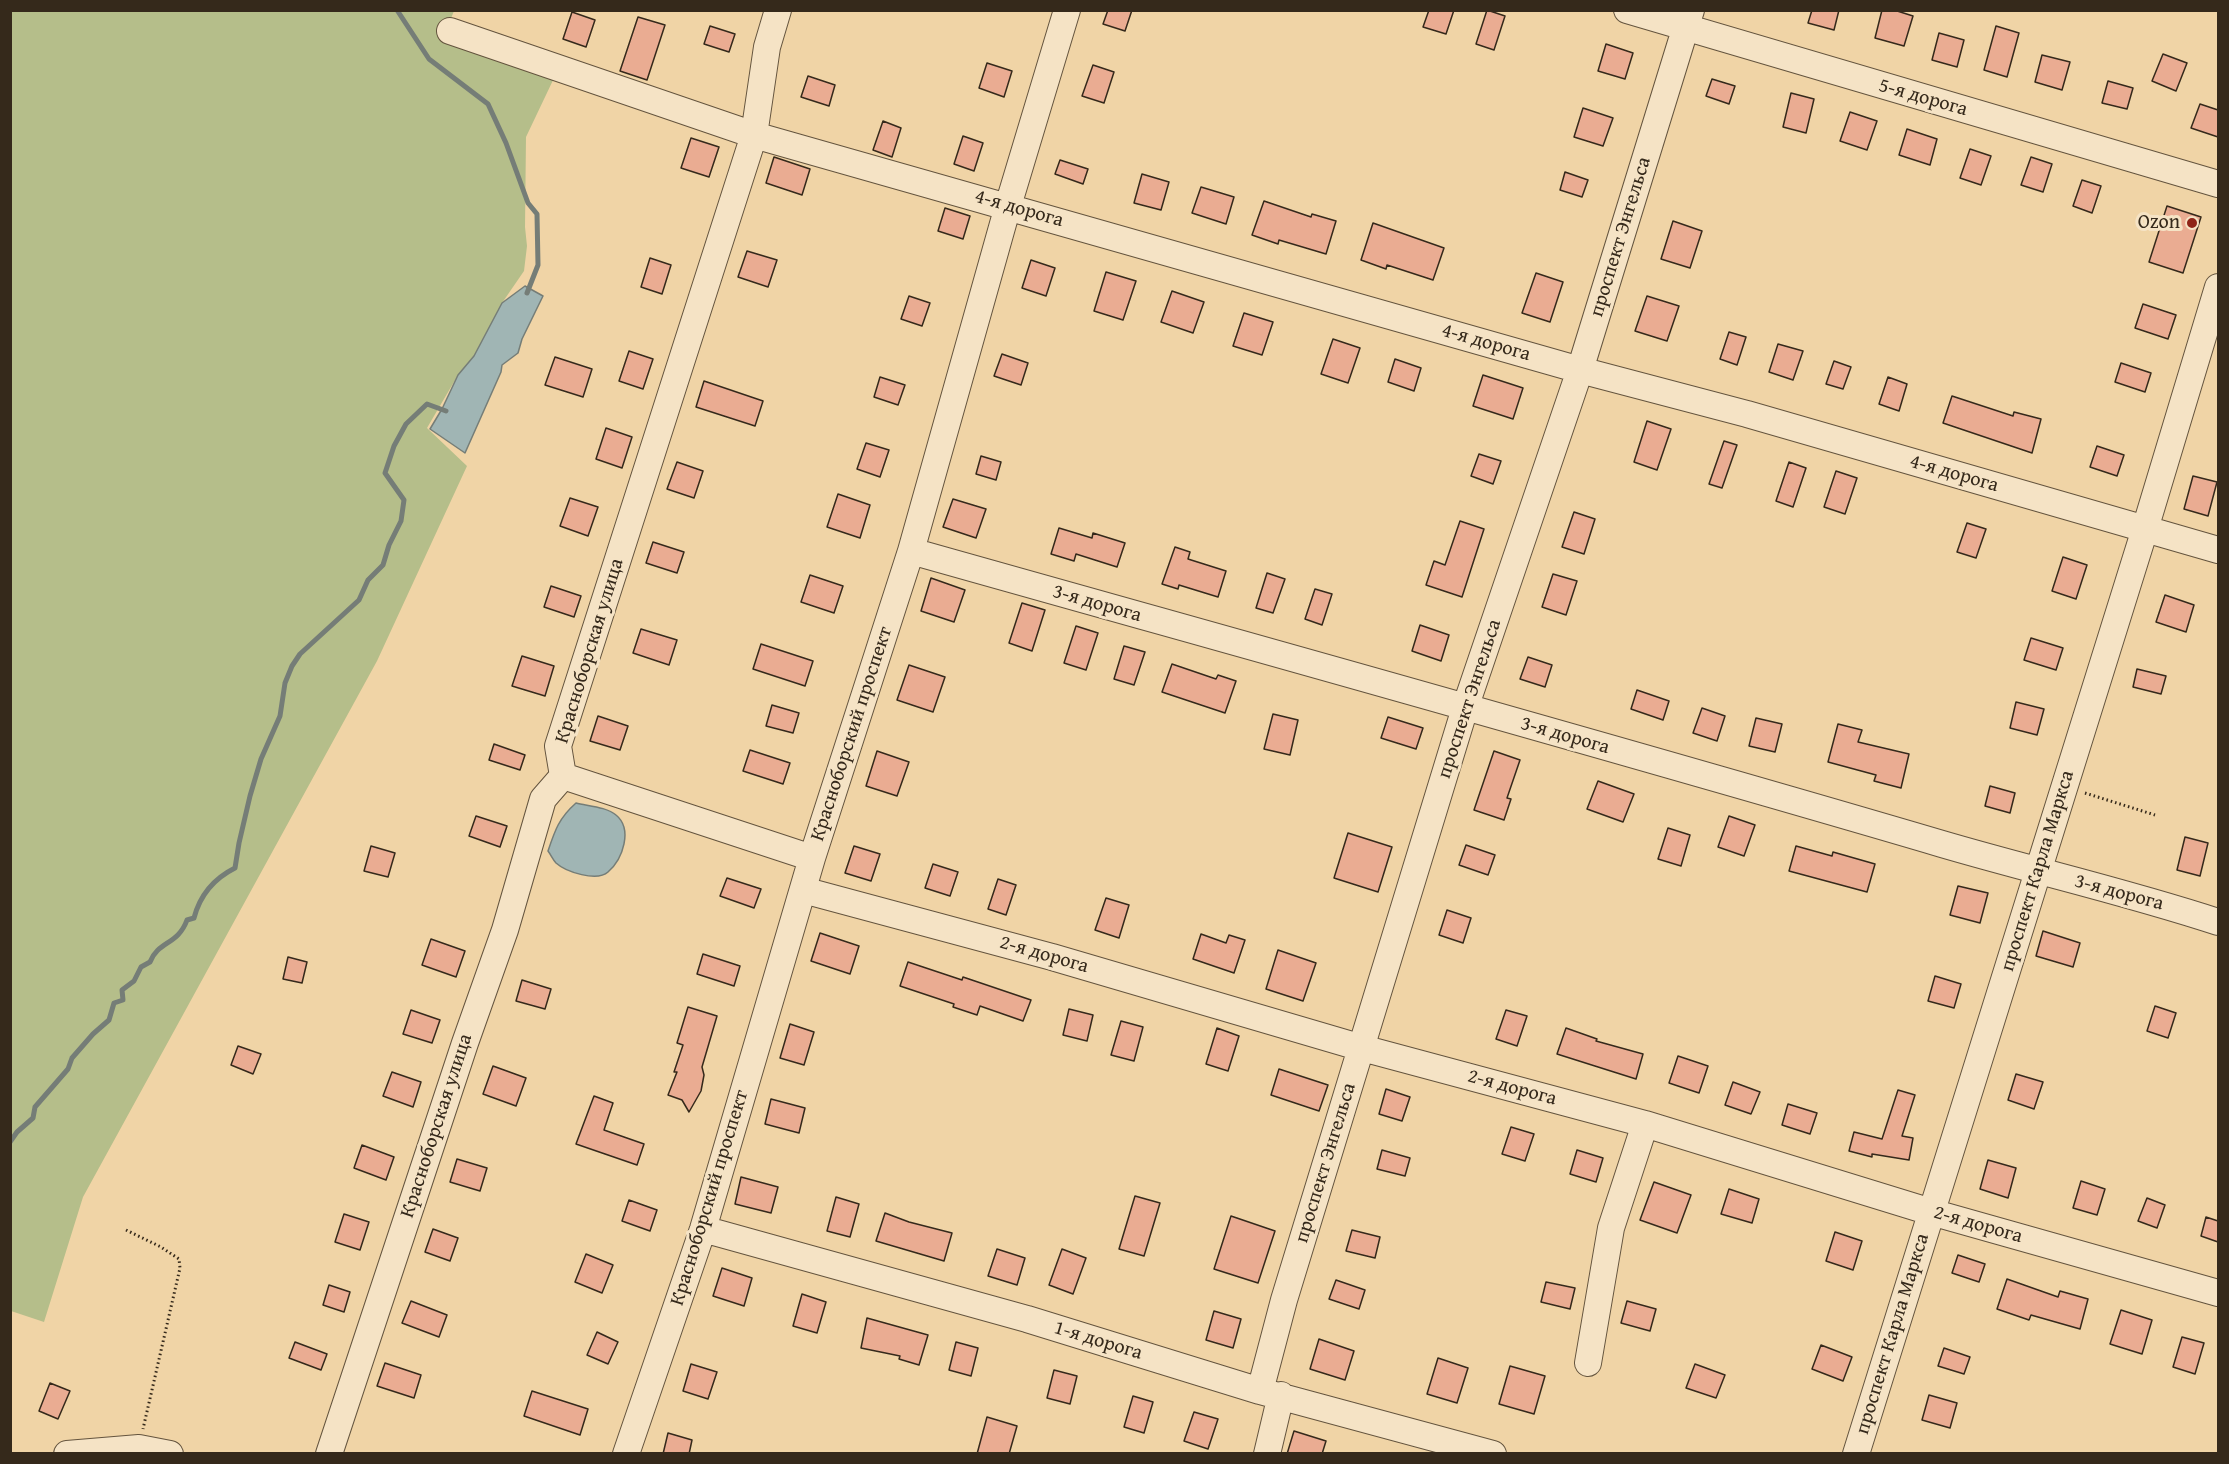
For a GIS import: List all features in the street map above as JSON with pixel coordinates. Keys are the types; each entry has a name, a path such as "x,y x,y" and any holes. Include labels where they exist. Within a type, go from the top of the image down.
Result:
{"street":[{"name":"Красноборская улица","path":"329,1454 465,1043 505,930 543,799 563,776 558,746 754,135 767,47 778,10"},
{"name":"Красноборский проспект","path":"626,1454 703,1229 812,858 911,551 1008,206 1067,10"},
{"name":"5-я дорога","path":"1627,10 1688,19 2218,184"},
{"name":"проспект Энгельса","path":"1267,1454 1270,1393 1284,1300 1465,708 1580,370 1688,19"},
{"name":"4-я дорога","path":"450,31 754,135 1580,370 1747,414 2218,550"},
{"name":"проспект Карла Маркса","path":"1856,1454 2145,529 2218,287"},
{"name":"3-я дорога","path":"911,551 1801,802 2037,872 2166,905 2218,922"},
{"path":"563,776 812,858"},
{"name":"2-я дорога","path":"803,890 1052,957 1362,1048 1645,1124 1931,1212 2218,1293"},
{"path":"1588,1363 1611,1228 1645,1124"},
{"name":"1-я дорога","path":"703,1229 1027,1319 1270,1393 1493,1454"},
{"path":"67,1454 139,1448 170,1454"}],"path":[{"path":"2064,787 2155,815"},
{"path":"126,1230 161,1247 179,1259 180,1268 139,1448"}],"green space":[{"path":"11,11 454,11 443,38 555,76 526,137 525,227 527,246 524,271 502,303 474,356 458,375 427,428 467,466 377,661 83,1197 44,1322 11,1311"}],"shaded area":[{"path":"525,286 543,296 522,339 518,353 502,365 465,453 430,429 458,375 474,356 502,303"},
{"path":"576,803 612,812 624,828 622,852 618,860 603,875 589,876 567,870 556,863 548,851 558,825"}],"building":[{"path":"1108,10 1132,10 1125,31 1103,24"},
{"path":"1429,10 1454,10 1446,34 1423,27"},
{"path":"1487,10 1505,16 1494,50 1476,44"},
{"path":"1812,10 1839,10 1834,30 1808,23"},
{"path":"1882,10 1894,10 1913,16 1904,46 1875,38"},
{"path":"572,12 595,20 586,47 563,39"},
{"path":"638,17 665,25 647,80 620,71"},
{"path":"710,26 735,34 729,52 704,44"},
{"path":"1996,26 2019,33 2007,77 1984,70"},
{"path":"1939,33 1964,40 1957,67 1932,60"},
{"path":"1606,44 1633,53 1625,79 1598,71"},
{"path":"2163,54 2187,63 2176,91 2152,81"},
{"path":"2042,55 2070,62 2062,90 2035,82"},
{"path":"987,63 1012,71 1004,97 979,88"},
{"path":"1093,65 1114,72 1104,103 1082,96"},
{"path":"808,76 835,85 829,106 801,97"},
{"path":"1712,79 1735,86 1729,104 1706,96"},
{"path":"2108,81 2133,88 2127,109 2102,103"},
{"path":"1791,93 1814,99 1806,133 1783,127"},
{"path":"2200,104 2218,110 2218,137 2191,128"},
{"path":"1583,108 1613,118 1603,146 1574,137"},
{"path":"1850,112 1877,121 1867,150 1840,141"},
{"path":"883,121 901,128 892,157 873,150"},
{"path":"1907,129 1937,139 1930,165 1899,155"},
{"path":"963,136 983,143 974,171 954,164"},
{"path":"691,138 719,147 709,177 681,168"},
{"path":"1970,149 1991,156 1981,185 1960,178"},
{"path":"774,157 810,169 802,195 766,183"},
{"path":"2031,157 2052,164 2043,192 2021,185"},
{"path":"1060,160 1088,169 1083,184 1055,174"},
{"path":"1565,172 1588,180 1582,197 1560,190"},
{"path":"1142,174 1169,182 1161,210 1134,203"},
{"path":"2082,180 2101,186 2092,213 2073,206"},
{"path":"1201,187 1234,197 1226,224 1192,213"},
{"path":"1264,201 1311,217 1312,214 1336,221 1326,254 1279,240 1278,244 1252,235"},
{"path":"2167,206 2201,217 2183,273 2149,262"},
{"path":"945,208 970,216 963,239 938,231"},
{"path":"1673,221 1702,231 1690,268 1661,259"},
{"path":"1373,223 1444,248 1433,280 1387,265 1386,269 1361,260"},
{"path":"747,251 777,260 768,287 738,277"},
{"path":"650,258 671,265 662,294 641,287"},
{"path":"1031,260 1055,268 1046,296 1022,288"},
{"path":"1106,272 1136,281 1123,320 1094,311"},
{"path":"1536,273 1563,282 1550,322 1522,313"},
{"path":"1172,291 1204,302 1193,333 1161,322"},
{"path":"909,296 930,303 922,326 901,319"},
{"path":"1647,296 1679,306 1667,341 1635,331"},
{"path":"2143,304 2176,315 2168,339 2135,328"},
{"path":"1244,313 1273,322 1262,355 1233,346"},
{"path":"1729,332 1746,337 1737,365 1720,359"},
{"path":"1333,339 1360,348 1348,383 1321,374"},
{"path":"1778,344 1803,351 1793,380 1769,372"},
{"path":"629,351 653,359 643,389 619,381"},
{"path":"1002,354 1028,363 1021,385 994,376"},
{"path":"555,357 592,369 583,397 545,385"},
{"path":"1395,359 1421,368 1414,391 1388,382"},
{"path":"1834,361 1851,367 1843,389 1826,384"},
{"path":"2121,363 2151,373 2145,392 2115,382"},
{"path":"1483,375 1523,388 1513,419 1473,406"},
{"path":"880,377 905,385 898,405 874,397"},
{"path":"1888,377 1907,384 1899,411 1879,404"},
{"path":"704,381 763,401 755,426 696,407"},
{"path":"1952,396 2013,416 2014,412 2041,419 2032,453 1943,423"},
{"path":"1647,421 1671,429 1657,470 1634,462"},
{"path":"606,428 632,437 622,468 596,459"},
{"path":"1724,441 1737,445 1722,488 1709,484"},
{"path":"866,443 889,450 880,477 857,469"},
{"path":"2097,446 2124,455 2117,476 2090,467"},
{"path":"1479,454 1501,461 1493,484 1471,476"},
{"path":"981,456 1001,462 996,480 976,474"},
{"path":"677,462 703,471 694,498 667,489"},
{"path":"1789,462 1806,468 1793,507 1776,501"},
{"path":"1836,471 1857,478 1845,514 1824,507"},
{"path":"2193,476 2217,482 2208,516 2184,509"},
{"path":"838,494 870,505 860,538 827,527"},
{"path":"570,498 598,507 588,536 560,526"},
{"path":"953,499 986,509 976,538 943,527"},
{"path":"1574,512 1595,519 1584,554 1562,547"},
{"path":"1460,521 1484,529 1462,597 1426,585 1434,561 1445,565"},
{"path":"1967,523 1986,529 1976,558 1957,552"},
{"path":"1059,528 1092,538 1093,533 1125,543 1117,567 1076,554 1074,561 1051,554"},
{"path":"653,542 684,552 677,573 646,563"},
{"path":"1175,547 1190,552 1188,559 1226,571 1218,597 1179,585 1178,589 1162,584"},
{"path":"2063,557 2087,565 2076,599 2052,591"},
{"path":"1267,573 1285,579 1273,613 1256,608"},
{"path":"1553,574 1577,581 1566,615 1542,607"},
{"path":"810,575 843,586 834,613 801,602"},
{"path":"931,578 965,590 954,622 921,611"},
{"path":"551,586 581,596 574,617 544,607"},
{"path":"1315,589 1332,594 1322,625 1305,619"},
{"path":"2165,595 2194,605 2186,632 2156,622"},
{"path":"1022,603 1045,610 1032,651 1009,643"},
{"path":"1420,625 1449,635 1441,661 1412,651"},
{"path":"1076,626 1098,633 1086,670 1064,663"},
{"path":"641,629 677,640 669,665 633,653"},
{"path":"2031,638 2063,648 2056,670 2024,660"},
{"path":"761,644 813,661 805,686 753,669"},
{"path":"1124,646 1145,652 1134,685 1114,679"},
{"path":"522,656 554,666 545,696 512,686"},
{"path":"1528,657 1552,665 1545,687 1520,679"},
{"path":"1172,664 1216,679 1218,675 1236,681 1225,713 1162,692"},
{"path":"909,665 945,677 933,712 897,700"},
{"path":"2137,669 2166,676 2161,694 2133,687"},
{"path":"1637,690 1669,701 1663,720 1631,709"},
{"path":"2016,702 2044,709 2037,735 2010,728"},
{"path":"772,705 799,713 793,733 766,726"},
{"path":"1702,708 1725,716 1717,741 1693,733"},
{"path":"1273,714 1298,720 1290,755 1264,749"},
{"path":"598,716 628,726 620,750 590,741"},
{"path":"1388,717 1423,728 1416,749 1381,738"},
{"path":"1756,718 1782,724 1775,752 1749,746"},
{"path":"1838,724 1862,730 1858,742 1909,754 1901,788 1874,781 1876,775 1828,762"},
{"path":"494,744 525,755 520,770 489,760"},
{"path":"750,750 790,763 783,784 743,771"},
{"path":"877,751 909,762 897,796 866,786"},
{"path":"1494,751 1520,760 1507,798 1511,799 1504,820 1474,810"},
{"path":"1598,781 1634,794 1623,822 1587,809"},
{"path":"1990,786 2015,793 2010,813 1985,806"},
{"path":"476,816 507,826 500,847 469,836"},
{"path":"1729,816 1755,825 1744,856 1718,847"},
{"path":"1668,828 1690,835 1681,866 1658,859"},
{"path":"1348,833 1392,847 1378,892 1334,878"},
{"path":"2185,837 2208,843 2200,876 2177,870"},
{"path":"1466,845 1495,855 1488,875 1459,865"},
{"path":"371,846 395,853 388,877 364,871"},
{"path":"854,846 880,854 871,881 845,873"},
{"path":"1796,846 1832,856 1833,852 1875,864 1867,892 1789,871"},
{"path":"933,864 958,872 950,896 925,888"},
{"path":"727,878 761,889 754,908 720,896"},
{"path":"998,879 1016,885 1006,915 988,909"},
{"path":"1958,886 1988,893 1980,923 1950,915"},
{"path":"1106,898 1129,905 1119,938 1095,930"},
{"path":"1447,910 1471,918 1463,943 1439,935"},
{"path":"2043,931 2080,943 2073,967 2036,956"},
{"path":"820,933 859,946 850,974 811,961"},
{"path":"1201,934 1226,943 1229,935 1245,940 1234,973 1193,959"},
{"path":"431,939 465,951 456,977 422,965"},
{"path":"1278,950 1316,963 1303,1001 1266,989"},
{"path":"703,954 740,966 734,986 697,974"},
{"path":"288,957 307,962 302,983 283,979"},
{"path":"908,962 962,980 963,977 1031,1000 1023,1021 980,1006 977,1015 953,1007 954,1004 900,986"},
{"path":"1935,976 1961,984 1954,1008 1928,1001"},
{"path":"522,980 551,989 545,1009 516,1001"},
{"path":"2155,1006 2176,1013 2168,1038 2147,1031"},
{"path":"688,1007 717,1016 702,1067 704,1075 701,1091 689,1112 682,1100 668,1095 677,1072 674,1072 683,1045 677,1043"},
{"path":"1069,1009 1093,1015 1087,1041 1063,1035"},
{"path":"411,1010 440,1020 432,1043 403,1034"},
{"path":"1506,1010 1527,1016 1517,1046 1496,1039"},
{"path":"1121,1021 1143,1027 1134,1061 1111,1055"},
{"path":"790,1024 814,1032 804,1065 780,1058"},
{"path":"1217,1028 1239,1036 1228,1071 1206,1064"},
{"path":"1566,1028 1597,1039 1596,1041 1643,1054 1636,1079 1557,1054"},
{"path":"238,1046 261,1054 253,1074 231,1065"},
{"path":"1678,1056 1708,1066 1699,1093 1669,1083"},
{"path":"493,1066 526,1078 516,1106 483,1094"},
{"path":"1279,1069 1328,1085 1319,1111 1271,1095"},
{"path":"392,1072 421,1082 413,1107 383,1096"},
{"path":"2016,1074 2043,1082 2034,1109 2008,1100"},
{"path":"1733,1082 1760,1092 1751,1114 1725,1105"},
{"path":"1386,1089 1410,1097 1402,1121 1379,1114"},
{"path":"1898,1090 1915,1095 1902,1136 1913,1138 1909,1160 1872,1154 1872,1157 1849,1151 1854,1132 1882,1139"},
{"path":"594,1096 613,1103 604,1130 644,1144 637,1165 576,1144"},
{"path":"771,1099 805,1108 799,1133 765,1124"},
{"path":"1788,1104 1817,1113 1810,1134 1782,1125"},
{"path":"1511,1127 1534,1134 1525,1161 1502,1154"},
{"path":"362,1145 394,1157 386,1180 354,1168"},
{"path":"1382,1150 1410,1158 1405,1176 1377,1169"},
{"path":"1577,1150 1603,1158 1596,1182 1570,1174"},
{"path":"457,1159 487,1168 480,1191 450,1182"},
{"path":"1988,1160 2016,1168 2008,1198 1980,1189"},
{"path":"741,1177 778,1187 771,1213 735,1204"},
{"path":"2081,1181 2105,1189 2097,1215 2073,1208"},
{"path":"1654,1182 1691,1195 1677,1233 1640,1220"},
{"path":"1729,1189 1759,1199 1752,1223 1721,1214"},
{"path":"1135,1196 1160,1203 1144,1256 1119,1249"},
{"path":"836,1197 859,1204 850,1237 827,1231"},
{"path":"2147,1198 2165,1205 2157,1228 2138,1221"},
{"path":"629,1200 657,1210 650,1231 622,1221"},
{"path":"885,1213 952,1233 944,1261 876,1241"},
{"path":"344,1214 369,1222 360,1250 335,1242"},
{"path":"1231,1216 1275,1231 1258,1283 1214,1269"},
{"path":"2206,1217 2218,1221 2218,1242 2201,1236"},
{"path":"433,1229 458,1238 450,1261 425,1252"},
{"path":"1352,1230 1380,1237 1375,1258 1346,1251"},
{"path":"1835,1232 1862,1241 1853,1270 1826,1261"},
{"path":"997,1249 1025,1258 1017,1285 988,1276"},
{"path":"1062,1249 1086,1258 1073,1294 1049,1285"},
{"path":"586,1254 613,1265 602,1293 575,1282"},
{"path":"1958,1255 1985,1264 1979,1282 1952,1273"},
{"path":"722,1268 752,1278 744,1306 713,1296"},
{"path":"2007,1279 2058,1297 2060,1291 2088,1299 2080,1329 2031,1315 2029,1320 1997,1309"},
{"path":"1336,1280 1365,1290 1359,1309 1329,1299"},
{"path":"1546,1282 1575,1288 1570,1309 1541,1302"},
{"path":"329,1285 350,1292 344,1312 323,1305"},
{"path":"802,1294 826,1302 817,1333 793,1326"},
{"path":"411,1301 447,1315 439,1337 402,1323"},
{"path":"1627,1301 1656,1309 1650,1331 1621,1323"},
{"path":"2121,1310 2152,1320 2142,1354 2110,1344"},
{"path":"1214,1311 1241,1319 1233,1348 1206,1340"},
{"path":"867,1318 928,1335 919,1365 899,1359 900,1356 861,1348"},
{"path":"597,1332 618,1342 608,1364 587,1355"},
{"path":"2182,1337 2204,1343 2195,1374 2173,1367"},
{"path":"1319,1339 1354,1351 1345,1380 1310,1369"},
{"path":"295,1342 327,1354 321,1370 289,1358"},
{"path":"956,1342 978,1348 971,1376 949,1370"},
{"path":"1821,1345 1852,1357 1843,1381 1812,1369"},
{"path":"1944,1348 1970,1357 1964,1374 1938,1366"},
{"path":"1438,1358 1468,1368 1457,1403 1427,1394"},
{"path":"385,1363 421,1375 414,1398 377,1386"},
{"path":"691,1364 717,1372 708,1399 683,1391"},
{"path":"1695,1364 1725,1375 1716,1398 1686,1388"},
{"path":"1510,1366 1545,1376 1534,1414 1499,1404"},
{"path":"1054,1370 1077,1376 1070,1404 1047,1398"},
{"path":"50,1383 70,1391 58,1419 39,1411"},
{"path":"532,1391 588,1409 580,1435 524,1416"},
{"path":"1929,1395 1957,1403 1950,1428 1922,1420"},
{"path":"1133,1396 1153,1402 1144,1433 1124,1427"},
{"path":"1194,1412 1218,1419 1208,1449 1184,1441"},
{"path":"987,1417 1017,1426 1009,1454 977,1454"},
{"path":"1294,1431 1326,1441 1322,1454 1287,1454"},
{"path":"668,1433 692,1440 689,1454 663,1454"}],"waterway":[{"path":"397,10 429,59 488,104 506,143 528,203 537,214 538,265 527,293"},
{"path":"10,1142 17,1132 33,1118 35,1107 68,1069 72,1058 109,1020 114,1003 123,1000 122,990 134,981 141,967 150,962 158,950 179,934 187,920 194,918 209,888 235,868 250,796 261,759 280,716 285,683 292,666 300,654 359,600 368,580 383,565 389,545 401,521 404,500 385,473 394,446 406,424 427,404 446,411"}],"place":[{"name":"Ozon","path":"2192,223"}]}
